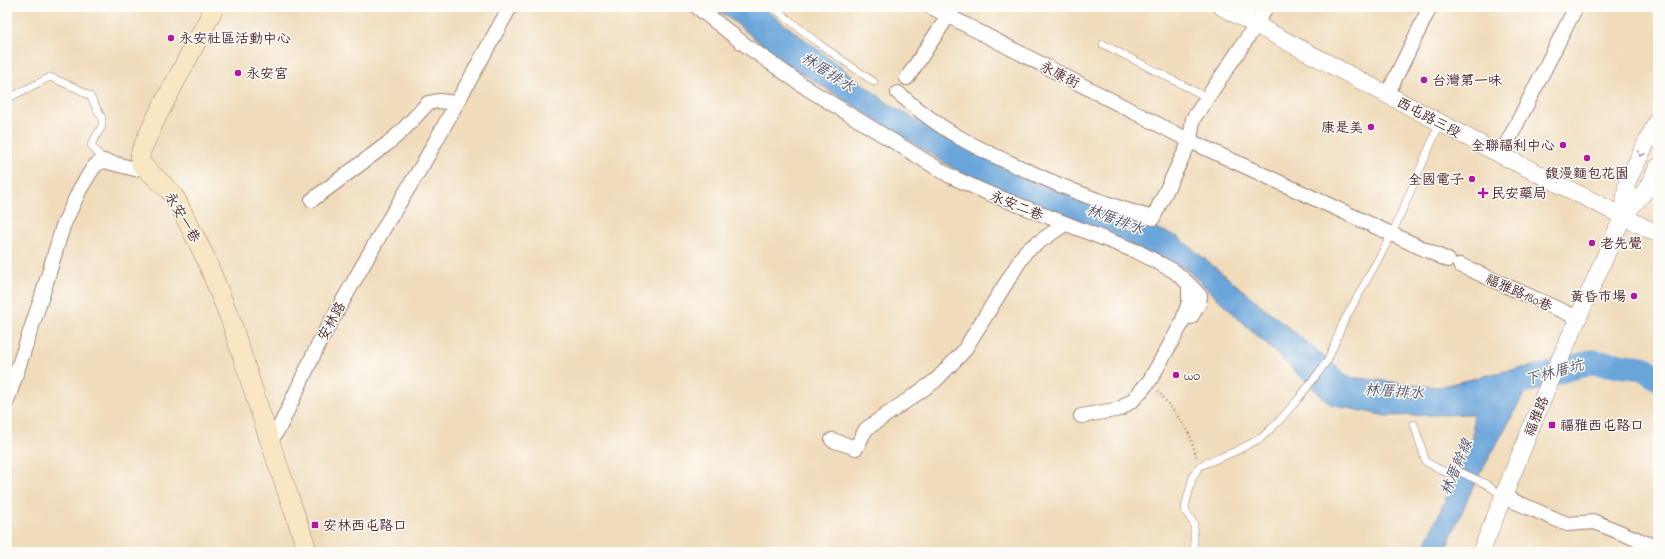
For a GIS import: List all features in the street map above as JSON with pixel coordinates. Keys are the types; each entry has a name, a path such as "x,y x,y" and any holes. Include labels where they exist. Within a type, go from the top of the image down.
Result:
{"main road":[{"path":"141,164 140,156 156,118 214,7"},
{"name":"永安一巷","path":"141,164 169,190 176,199 205,257 231,321 270,442"},
{"path":"270,442 308,552"}],"street":[{"name":"安林路","path":"270,442 280,426 320,341 457,103 510,7"},
{"name":"永安二巷","path":"698,7 744,44 808,89 950,176 983,191 1138,252 1174,271 1200,296 1199,303 1162,370"},
{"name":"永康街","path":"931,7 951,12 1190,141 1392,234"},
{"name":"西屯路三段","path":"1222,7 1501,155 1658,234"},
{"path":"898,93 926,116 956,136 985,152 1061,186 1127,211 1153,218 1190,141 1193,118 1208,98 1256,25 1266,7"},
{"path":"1387,95 1430,7"},
{"path":"1501,155 1576,7"},
{"path":"907,78 951,12"},
{"path":"312,200 387,144 428,104 438,101 457,103"},
{"name":"福雅路","path":"1481,552 1545,393 1623,216 1627,182 1658,119"},
{"path":"7,401 42,296 62,226 80,189 93,168 97,164 104,161 135,169 141,164"},
{"name":"福雅路","path":"1623,216 1646,190 1658,167"},
{"path":"832,440 856,448 866,429 935,381 963,352 1026,251 1065,224"},
{"name":"福雅路180巷","path":"1392,234 1578,318"},
{"path":"1081,416 1120,409 1134,399 1150,380 1181,325 1189,302 1189,284"},
{"path":"1504,497 1567,524 1594,522 1658,548"}],"lane":[{"path":"773,7 818,43 874,82"},
{"path":"1103,44 1208,98"},
{"path":"7,98 50,78 78,89 90,96 102,118 102,126 91,145 104,161"},
{"path":"1194,552 1194,524 1185,508 1193,476 1200,466 1236,451 1261,438 1279,421 1299,398 1328,360 1343,323 1392,234 1440,123"},
{"path":"1414,424 1426,462 1447,474 1458,471 1486,484 1504,497"}],"path":[{"path":"1162,370 1154,385 1188,430 1192,447 1200,466"}],"water":[{"name":"林厝排水","path":"710,7 762,7 893,107 1020,177 1105,207 1178,237 1349,377 1438,387 1505,371 1540,365 1473,487 1444,552 1422,552 1473,437 1473,414 1386,416 1330,404 1186,269 1077,222 975,182 784,62 727,16"}],"waterway":[{"name":"下林厝坑","path":"1498,388 1591,362 1643,368 1658,378"}],"place":[{"name":"永安社區活動中心","path":"171,38"},
{"name":"永安宮","path":"238,73"},
{"name":"台灣第一味","path":"1424,80"},
{"name":"康是美","path":"1371,127"},
{"name":"全聯福利中心","path":"1563,145"},
{"name":"馥漫麵包花園","path":"1587,158"},
{"name":"全國電子","path":"1472,179"},
{"name":"民安藥局","path":"1483,193"},
{"name":"老先覺","path":"1592,243"},
{"name":"黃昏市場","path":"1634,296"},
{"name":"wo","path":"1176,375"},
{"name":"福雅西屯路口","path":"1552,425"},
{"name":"安林西屯路口","path":"315,525"}],"water label":[{"name":"林厝幹線","path":"1456,467"}]}
